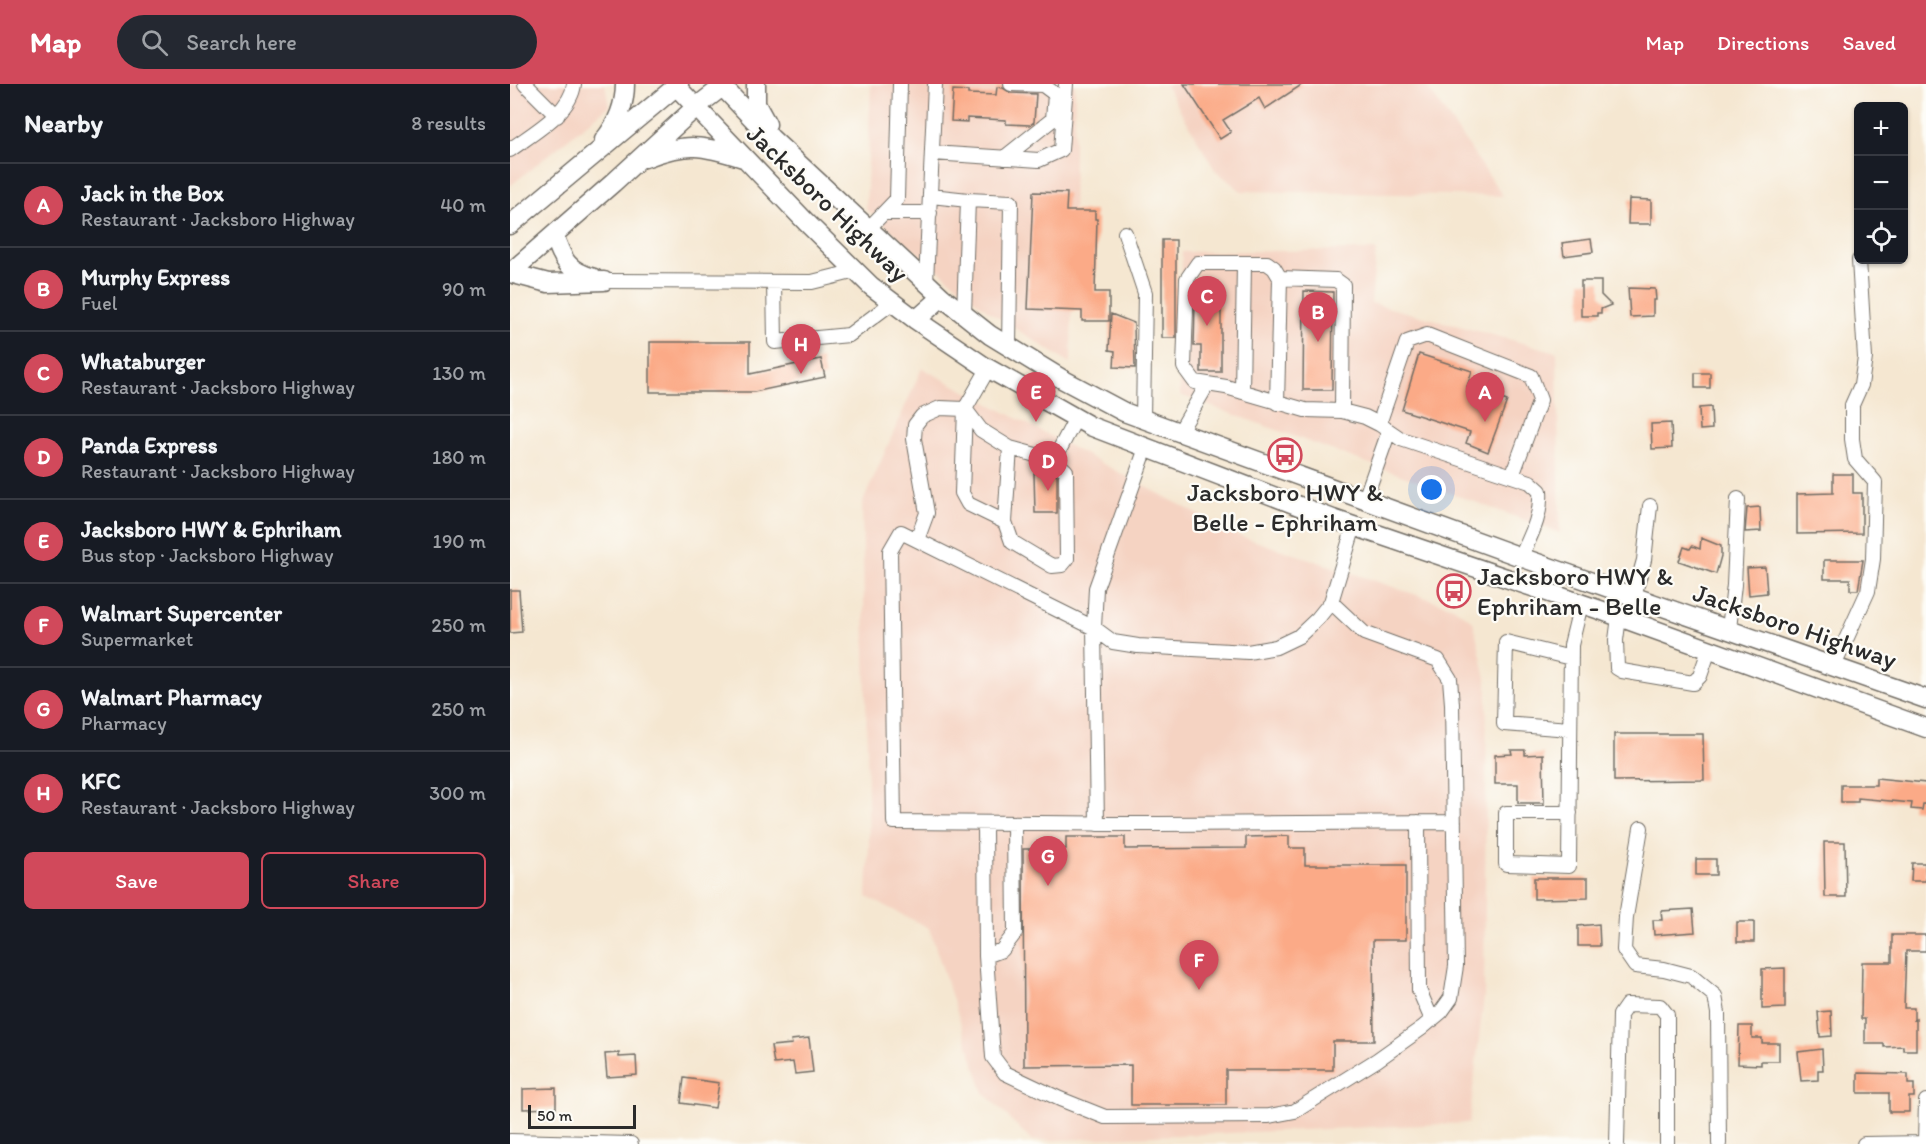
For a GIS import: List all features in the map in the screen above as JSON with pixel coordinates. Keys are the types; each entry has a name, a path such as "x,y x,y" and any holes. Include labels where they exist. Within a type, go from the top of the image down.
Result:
{"main road":[{"path":"587,161 614,128 625,84"},
{"path":"756,84 756,104 759,112 816,180"},
{"path":"510,225 676,85"},
{"name":"Jacksboro Highway","path":"676,85 806,222 871,286 988,369 1076,418 1146,448 1354,526 1619,617 1926,728"},
{"path":"510,273 723,85"},
{"name":"Jacksboro Highway","path":"723,85 771,138 942,297 990,335 1062,379 1124,412 1521,557 1926,699"},
{"path":"638,160 664,151 695,146 746,158"},
{"path":"554,235 561,256 578,273 604,281"},
{"path":"510,273 548,283 604,281"},
{"path":"916,320 942,297"},
{"path":"1354,526 1365,499"}],"street":[{"path":"525,84 557,116"},
{"path":"510,150 557,116 573,90 574,84"},
{"path":"869,228 897,200 900,84"},
{"path":"926,282 935,84"},
{"path":"1004,158 1053,119 1055,94 1043,85 1011,84"},
{"path":"932,153 1039,160 1061,150 1066,84"},
{"path":"931,196 1011,202 1009,347"},
{"path":"964,314 968,200"},
{"path":"884,213 930,213"},
{"path":"1125,233 1145,293 1143,419"},
{"path":"1277,403 1280,278 1274,268 1267,263 1198,263 1187,279 1184,367 1195,382 1226,387 1277,403 1305,410 1342,411 1365,417 1401,439 1530,482 1540,491 1541,505 1521,557"},
{"path":"1242,392 1244,263"},
{"path":"1834,666 1868,591 1873,559 1875,482 1855,459 1851,428 1852,405 1861,385 1866,357 1859,264"},
{"path":"604,281 812,282 856,271"},
{"path":"1280,278 1336,280 1343,285 1342,411"},
{"path":"774,282 775,342 849,335 893,302"},
{"path":"1365,499 1407,342 1427,335 1532,376 1540,400 1512,476"},
{"path":"988,369 965,408 962,493 968,504 1005,522"},
{"path":"1179,433 1207,385"},
{"path":"917,540 927,513 914,439 915,425 922,416 940,408 965,408"},
{"path":"965,408 981,430 1010,448 1054,460 1066,471 1066,559 1062,565 1052,566 1012,542 1005,522 1010,448"},
{"path":"1054,460 1076,418"},
{"path":"1097,824 1094,628 1096,588 1146,448"},
{"path":"1729,629 1734,585 1738,499"},
{"path":"1634,596 1644,560 1650,506"},
{"path":"1354,526 1331,602 1318,618 1299,636 1276,647 1248,652 1138,646 1113,642 1094,628 901,532 890,551 894,822 1097,824 1454,822"},
{"path":"985,823 986,956 993,1057 1005,1073 1105,1117 1269,1116 1295,1111 1377,1060 1432,1020 1451,998 1456,966 1450,679 1438,660 1364,633 1331,602"},
{"path":"1570,813 1506,813 1506,864 1569,866 1570,813 1571,645 1581,604"},
{"path":"1619,617 1616,640 1617,668 1622,671 1693,683 1701,675 1709,650"},
{"path":"1570,729 1504,724 1506,642 1571,658"},
{"path":"1418,822 1419,990 1432,1020"},
{"path":"986,956 1002,950 1014,933 1014,823"},
{"path":"1641,828 1626,917 1624,950 1635,966 1664,969 1691,976 1715,996 1718,1013 1719,1144"},
{"path":"1617,1144 1620,1015 1627,1005 1660,1006 1667,1015 1667,1144"},
{"path":"1864,1144 1920,1143 1926,1101"},
{"path":"510,1141 631,1144"}],"shaded area":[{"path":"510,84 605,84 609,106 510,186"},
{"path":"871,84 1075,84 1071,364 988,311 866,209"},
{"path":"1165,84 1425,84 1503,196 1241,191 1215,170"},
{"path":"1376,250 1371,303 1557,352 1560,533 1180,395 1182,252"},
{"path":"922,368 1237,535 1453,607 1473,621 1487,683 1484,996 1469,1123 1032,1141 984,1093 929,928 867,897 869,846 862,504"}],"building":[{"path":"1184,84 1303,84 1265,109 1259,98 1223,120 1231,132 1220,139"},
{"path":"997,87 1011,93 1036,94 1034,122 1030,125 1006,124 1006,120 967,118 967,122 951,121 953,90 968,91 968,94 996,95"},
{"path":"1033,192 1067,193 1066,211 1095,211 1095,219 1097,219 1095,292 1109,292 1109,321 1082,321 1082,311 1028,309"},
{"path":"1629,199 1651,200 1651,224 1628,224"},
{"path":"1591,239 1593,252 1564,256 1562,243"},
{"path":"1162,240 1176,240 1176,338 1162,338"},
{"path":"1581,281 1601,281 1601,295 1611,305 1601,309 1601,313 1597,313 1597,316 1581,316"},
{"path":"1628,288 1655,289 1656,300 1653,300 1653,316 1630,317"},
{"path":"1304,291 1333,292 1332,390 1303,390"},
{"path":"1195,306 1221,306 1221,372 1201,372 1201,346 1194,346"},
{"path":"1111,314 1134,323 1135,368 1114,367 1115,351 1109,350"},
{"path":"650,342 750,342 750,374 821,359 825,377 754,392 650,392"},
{"path":"1419,354 1472,371 1467,387 1507,401 1488,452 1466,443 1470,432 1402,410"},
{"path":"1695,373 1710,373 1710,388 1695,388"},
{"path":"1711,407 1712,429 1700,430 1699,408"},
{"path":"1671,423 1672,448 1652,449 1651,424"},
{"path":"1034,473 1057,475 1057,513 1035,513"},
{"path":"1833,474 1853,474 1853,493 1862,493 1862,533 1797,534 1797,494 1833,493"},
{"path":"1760,507 1761,531 1745,532 1747,508"},
{"path":"1701,538 1721,546 1716,574 1679,561 1684,547 1690,549 1692,546 1700,549"},
{"path":"1824,560 1863,560 1858,590 1850,590 1850,579 1824,579"},
{"path":"1765,567 1767,593 1749,595 1747,568"},
{"path":"510,590 519,590 522,632 510,633"},
{"path":"1614,734 1703,734 1704,780 1614,781"},
{"path":"1511,750 1525,750 1525,755 1543,754 1544,803 1518,803 1518,784 1495,784 1495,755 1512,754"},
{"path":"1876,778 1926,783 1926,804 1923,804 1922,810 1911,809 1912,803 1858,798 1858,802 1841,802 1841,785 1876,785"},
{"path":"1289,836 1289,848 1305,848 1305,865 1406,865 1406,940 1373,940 1374,1041 1333,1041 1333,1070 1226,1070 1226,1105 1131,1105 1131,1065 1024,1066 1023,849 1066,849 1066,837 1125,837 1125,849 1246,848 1246,837"},
{"path":"1824,842 1845,842 1846,897 1825,897"},
{"path":"1696,859 1716,859 1716,875 1696,875"},
{"path":"1912,863 1925,863 1926,881 1911,881"},
{"path":"1534,878 1588,878 1588,898 1534,899"},
{"path":"1693,909 1695,932 1654,935 1653,920 1662,920 1661,911"},
{"path":"1737,922 1754,922 1754,942 1737,942"},
{"path":"1599,924 1600,946 1578,946 1578,926"},
{"path":"1892,935 1926,935 1926,951 1906,951 1904,1008 1914,1008 1916,1050 1903,1050 1903,1046 1884,1047 1884,1044 1865,1044 1865,1019 1861,1019 1862,962 1892,962"},
{"path":"1785,968 1785,1008 1762,1009 1762,969"},
{"path":"1831,1011 1832,1036 1820,1037 1818,1012"},
{"path":"1739,1026 1752,1026 1752,1038 1762,1038 1762,1043 1779,1043 1779,1061 1761,1061 1761,1065 1738,1064"},
{"path":"809,1038 813,1072 795,1074 793,1062 774,1064 771,1046 792,1044 791,1040"},
{"path":"1822,1049 1823,1070 1818,1070 1818,1080 1801,1081 1798,1052"},
{"path":"619,1053 619,1057 636,1056 637,1075 607,1077 605,1054"},
{"path":"1858,1073 1908,1074 1908,1084 1914,1084 1914,1097 1909,1097 1909,1112 1889,1112 1889,1093 1858,1093"},
{"path":"684,1078 719,1083 715,1108 681,1103"},
{"path":"556,1088 556,1108 523,1109 523,1089"}],"place":[{"name":"Whataburger","path":"1207,326"},
{"name":"Murphy Express","path":"1318,342"},
{"name":"KFC","path":"801,374"},
{"name":"Jacksboro HWY & Ephriham","path":"1036,422"},
{"name":"Jack in the Box","path":"1485,422"},
{"name":"Jacksboro HWY & Belle - Ephriham","path":"1285,455"},
{"name":"Panda Express","path":"1048,491"},
{"name":"Jacksboro HWY & Ephriham - Belle","path":"1454,591"},
{"name":"Walmart Pharmacy","path":"1048,886"},
{"name":"Walmart Supercenter","path":"1199,990"}]}
